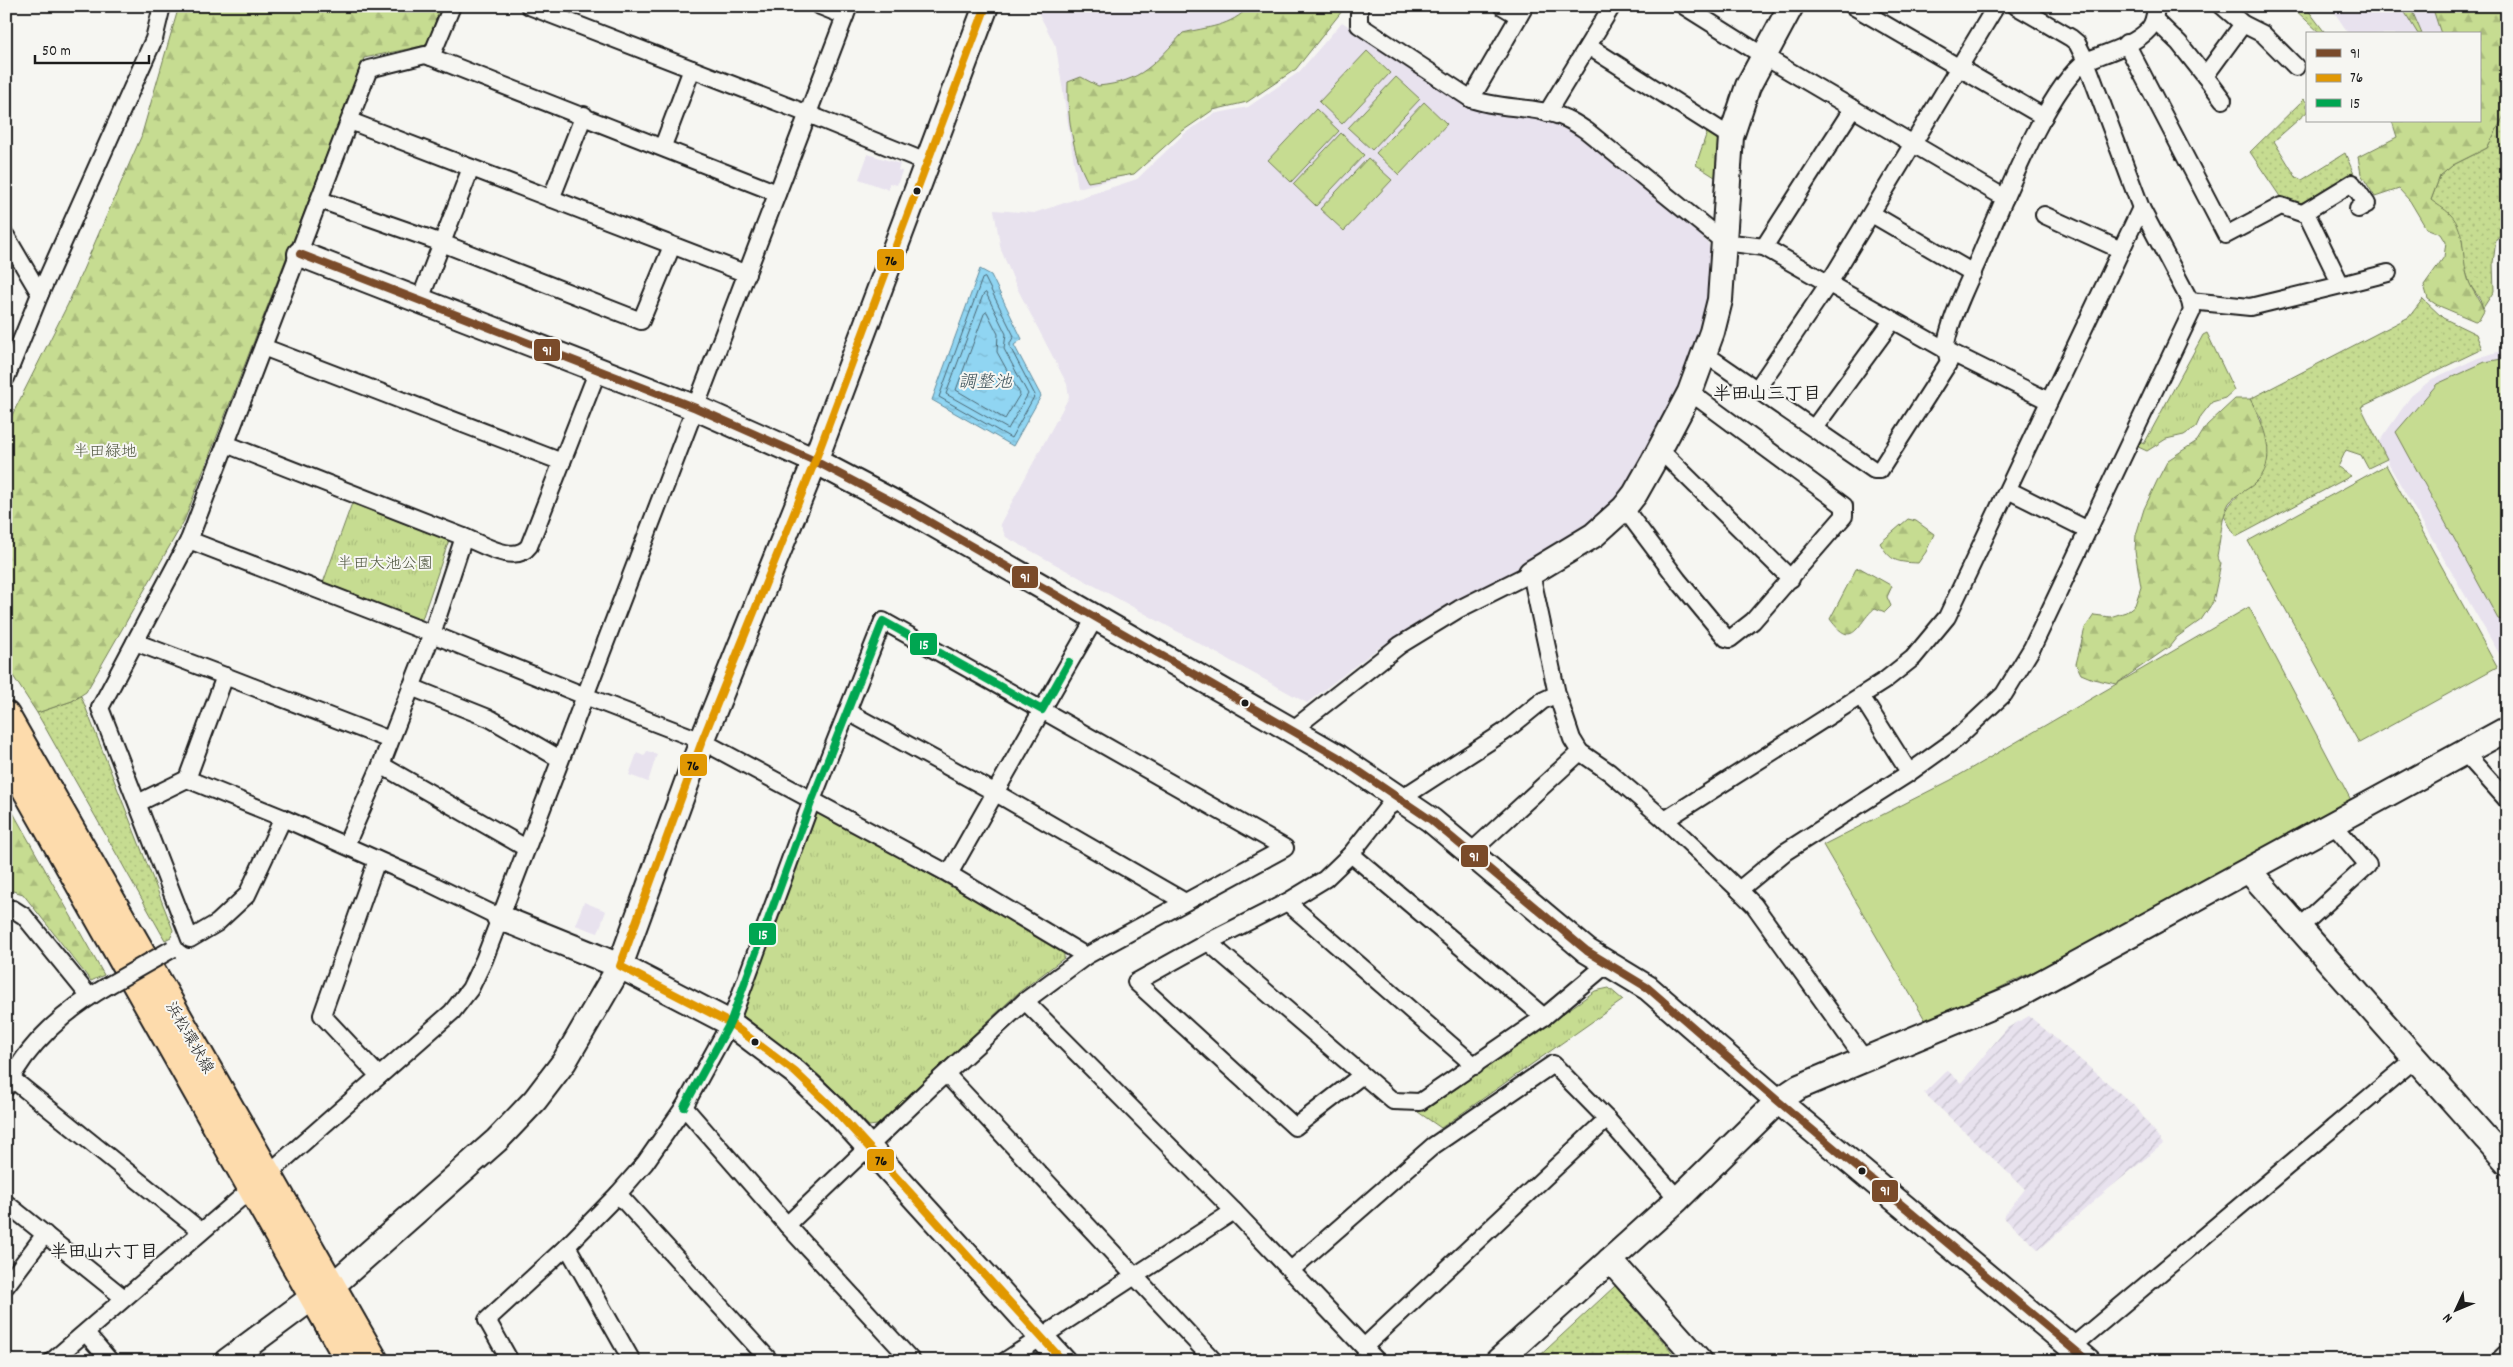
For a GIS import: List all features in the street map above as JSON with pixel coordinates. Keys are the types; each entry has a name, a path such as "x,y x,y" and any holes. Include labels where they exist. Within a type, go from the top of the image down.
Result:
{"main road":[{"name":"浜松環状線","path":"6,715 322,1291 375,1361"},
{"name":"浜松環状線","path":"6,755 120,954 260,1181"},
{"name":"浜松環状線","path":"322,1291 349,1361"}],"street":[{"path":"6,378 40,294 154,39 162,6"},
{"path":"431,57 452,6"},
{"path":"529,6 808,114 926,162"},
{"path":"52,1361 452,1012 470,989 484,960 847,11 820,6"},
{"path":"227,1361 322,1291 497,1140 535,1100 564,1062 620,966 702,741 815,460 986,6"},
{"path":"1358,6 1359,24 1471,99 1485,104 1547,113 1567,118 1587,131 1724,242 1764,247 1946,350 2049,401"},
{"path":"1471,99 1522,11 1502,6"},
{"path":"1547,113 1612,6"},
{"path":"1684,6 1762,55 2005,198"},
{"path":"1292,730 1400,645 1459,609 1531,574 1594,535 1624,508 1635,494 1690,392 1705,354 1720,300 1731,137 1748,86 1762,55 1791,6"},
{"path":"1853,6 2044,117"},
{"path":"1757,390 1829,283 1872,214 1996,6"},
{"path":"1739,890 1786,852 1955,740 2004,694 2032,648 2192,311 2190,301 2141,208 2086,62 2077,43 2016,6"},
{"path":"2222,6 2243,24 2263,34 2291,55"},
{"path":"1705,354 1874,470 1880,470 1949,362 1946,341 1955,314 2005,198 2044,117 2063,85 2077,68 2149,29 2156,13 2222,100"},
{"path":"2205,76 2243,24"},
{"path":"2126,43 2226,235 2281,206 2307,215 2341,285"},
{"path":"1588,46 1731,137"},
{"path":"190,938 100,708 189,540 372,66 426,55 663,146 777,193"},
{"path":"663,146 692,69"},
{"path":"1764,247 1853,108"},
{"path":"551,199 584,115"},
{"path":"350,121 747,274"},
{"path":"419,302 471,168"},
{"path":"2302,213 2352,183 2367,204 2358,209"},
{"path":"320,200 442,243 641,321 672,246"},
{"path":"1666,820 1861,696 1914,658 1947,617 2141,208"},
{"path":"1872,214 1973,273"},
{"path":"2044,215 2121,250"},
{"path":"6,236 40,294"},
{"path":"300,254 419,302 696,408 815,460 914,513 1292,730 1401,798 1573,939 1607,964 1648,988 1778,1101 2080,1354 2414,1059"},
{"path":"2190,301 2250,307 2388,273"},
{"path":"1814,428 1892,320"},
{"path":"263,347 562,462"},
{"path":"226,444 512,555 525,552 530,546 598,370"},
{"path":"1624,508 1678,580 1726,638 1730,639 1753,621 1844,516 1844,506 1690,392"},
{"path":"1660,450 1791,578"},
{"path":"2008,490 2088,530"},
{"path":"346,845 381,765 432,634 464,537"},
{"path":"189,540 702,741 949,874 1086,956"},
{"path":"1531,574 1557,694 1572,739 1580,752 1609,772 1666,820 1754,906 1865,1060"},
{"path":"949,874 1096,618"},
{"path":"510,1361 487,1320 567,1246 618,1194 645,1163 684,1106 730,1022 812,800 883,621 1285,848 1086,956 1025,1001 868,1146 787,1225"},
{"path":"135,642 390,740"},
{"path":"138,804 187,779 226,676"},
{"path":"411,687 491,719 560,759"},
{"path":"1361,1076 1295,1127 1136,982 1208,942 1287,902 1325,879 1351,854 1388,807 1504,732 1542,701 1557,694"},
{"path":"1861,696 1909,772"},
{"path":"848,712 996,793 1185,902"},
{"path":"1498,1361 1678,1199 1778,1101 1799,1087 2019,995 2250,871 2507,729"},
{"path":"1470,853 1580,752"},
{"path":"2464,752 2507,800"},
{"path":"381,765 526,848"},
{"path":"187,779 346,845 499,917 620,966 730,1022 794,1072 868,1146 1063,1361"},
{"path":"201,1231 8,1081 43,1035 89,996 217,923 248,896 283,818"},
{"path":"2300,927 2368,865 2333,824"},
{"path":"1351,854 1544,1017"},
{"path":"377,860 322,1015 379,1076"},
{"path":"2250,871 2414,1059 2507,1162"},
{"path":"1287,902 1474,1066"},
{"path":"6,909 13,909 24,916 89,996"},
{"path":"1208,942 1361,1076 1393,1101 1420,1102 1544,1017 1607,964"},
{"path":"1025,1001 1234,1211 1377,1361"},
{"path":"1291,1270 1433,1146 1553,1064 1607,1119 1678,1199"},
{"path":"946,1074 1137,1276 1214,1361"},
{"path":"684,1106 787,1225 912,1361"},
{"path":"1364,1347 1607,1119"},
{"path":"618,1194 770,1361"},
{"path":"6,1203 124,1298"},
{"path":"1005,1361 1043,1338 1234,1211"},
{"path":"6,1286 45,1234"},
{"path":"567,1246 632,1361"},
{"path":"1610,1260 1700,1361"},
{"path":"86,1333 110,1361"},
{"path":"2504,1361 2507,1358"}],"shaded area":[{"path":"1035,6 1346,6 1296,69 1247,102 1213,110 1181,132 1134,174 1078,188 1056,47"},
{"path":"2330,6 2432,6 2440,32 2348,32"},
{"path":"1342,22 1470,107 1566,126 1688,223 1708,243 1715,262 1707,325 1650,454 1615,503 1583,537 1454,602 1377,649 1307,703 1006,537 1000,524 1069,397 1067,384 1017,288 1001,250 994,210 1034,213 1137,179 1184,134 1213,114 1248,107 1299,72"},
{"path":"868,154 900,164 898,170 902,171 897,185 889,183 889,190 859,179"},
{"path":"2507,349 2507,667 2389,465 2379,442 2411,396 2432,379 2478,358"},
{"path":"647,751 657,754 648,782 629,775 637,753 644,756"},
{"path":"584,902 606,911 598,933 575,925"},
{"path":"2029,1016 2136,1107 2163,1144 2039,1250 2003,1217 2025,1189 1924,1093 1947,1070 1961,1083 2007,1028"}],"green space":[{"name":"半田緑地","path":"179,6 441,6 427,45 364,58 184,521 86,692 72,701 37,713 6,665 6,427 68,304 141,137"},
{"path":"1249,6 1346,6 1296,69 1247,102 1213,110 1181,132 1134,174 1088,182 1074,146 1068,107 1068,82 1081,77 1098,86 1126,80 1137,75 1155,62 1183,33 1227,22 1242,13"},
{"path":"2291,6 2305,6 2324,32 2319,32"},
{"path":"2401,6 2410,6 2421,32 2417,32"},
{"path":"2432,6 2507,6 2507,110 2487,148 2453,165 2440,176 2431,200 2450,214 2456,221 2459,229 2467,275 2484,311 2479,320 2475,321 2437,305 2428,299 2424,285 2444,257 2446,242 2441,234 2426,228 2410,201 2399,189 2375,197 2361,174 2358,157 2397,137 2392,122 2480,122 2480,32 2440,32"},
{"path":"1367,51 1390,73 1342,124 1319,102"},
{"path":"1396,77 1420,99 1372,150 1348,128"},
{"path":"2304,99 2306,102 2306,113 2274,141 2296,177 2302,180 2345,153 2354,174 2305,204 2281,198 2250,152"},
{"path":"1424,102 1447,124 1399,175 1376,153"},
{"path":"1316,109 1339,131 1291,182 1268,160"},
{"path":"2507,110 2507,232 2496,240 2493,263 2494,291 2483,308 2480,299 2470,285 2464,265 2462,239 2431,200 2440,176 2453,165 2487,148"},
{"path":"1708,129 1717,134 1720,146 1718,179 1696,165"},
{"path":"1341,133 1364,155 1316,206 1293,184"},
{"path":"1368,158 1392,180 1344,231 1320,209"},
{"path":"2423,299 2443,318 2476,334 2482,349 2361,407 2387,459 2368,468 2361,455 2346,450 2338,467 2351,476 2236,537 2224,516 2236,497 2254,484 2262,420 2250,399 2409,317"},
{"path":"2207,333 2234,390 2225,398 2212,402 2201,416 2196,427 2184,435 2166,439 2147,451 2136,446 2138,441 2144,444 2203,335"},
{"path":"2507,358 2507,621 2498,619 2396,432 2437,384 2485,362"},
{"path":"2235,399 2250,399 2264,431 2268,454 2262,475 2254,484 2232,500 2227,508 2217,556 2221,564 2213,602 2201,620 2177,637 2169,647 2116,684 2093,679 2081,674 2076,664 2085,628 2094,615 2110,617 2126,612 2135,605 2141,587 2135,551 2136,535 2144,509 2168,460 2197,441 2207,425"},
{"path":"2386,465 2497,667 2359,743 2248,541"},
{"name":"半田大池公園","path":"352,503 449,540 421,622 323,583"},
{"path":"1908,519 1916,521 1934,534 1926,552 1918,563 1895,560 1880,543"},
{"path":"1860,568 1892,586 1887,597 1891,606 1885,612 1875,608 1855,631 1850,634 1838,629 1830,619 1856,569"},
{"path":"2249,607 2352,802 2148,916 1927,1023 1823,845 1951,780"},
{"path":"81,696 173,930 171,937 165,940 37,713"},
{"path":"6,800 104,975 91,981 23,894 13,891 6,893"},
{"path":"820,812 1064,951 1064,958 1018,993 877,1125 869,1126 820,1076 744,1017 740,1006 816,814"},
{"path":"1609,988 1623,1000 1441,1128 1418,1112 1430,1107 1595,991"},
{"path":"1615,1286 1680,1361 1534,1361"}],"water":[{"name":"調整池","path":"980,269 991,275 1022,339 1014,345 1041,396 1013,446 932,400"}],"transit line":[{"name":"76","path":"986,6 815,461 702,741 620,966 730,1023 795,1072 835,1110 1063,1361"},
{"name":"91","path":"300,254 696,408 815,461 914,513 1338,757 1431,820 1587,951 1648,988 1778,1101 2088,1361"},
{"name":"15","path":"684,1107 730,1023 812,800 883,621 1042,710 1069,662"}],"district":[{"name":"半田山三丁目","path":"1767,393"},
{"name":"半田山六丁目","path":"104,1251"}]}
